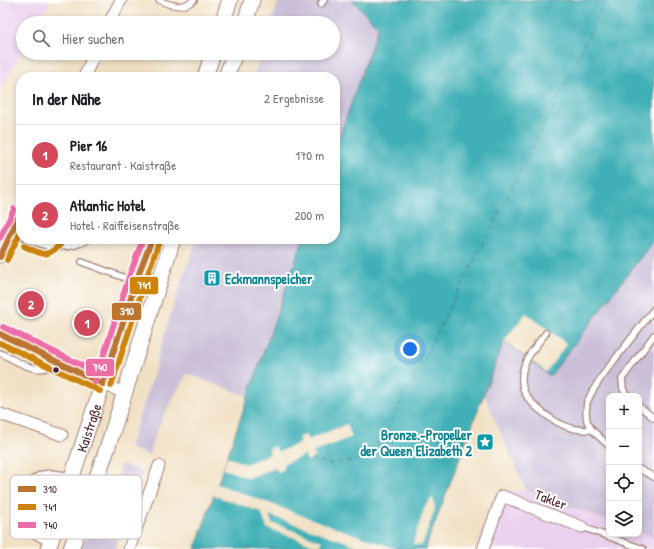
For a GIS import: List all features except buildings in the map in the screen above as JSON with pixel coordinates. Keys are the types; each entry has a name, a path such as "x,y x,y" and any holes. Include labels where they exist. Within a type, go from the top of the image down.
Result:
{"main road":[{"path":"224,16 230,0"},
{"path":"247,16 254,1"},
{"path":"207,72 211,60"},
{"path":"228,72 232,60"},
{"name":"Kaistraße","path":"73,475 136,282 150,244"},
{"name":"Kaistraße","path":"98,475 171,244"},
{"name":"Kaistraße","path":"71,549 75,539"}],"street":[{"path":"113,16 121,0"},
{"path":"86,72 92,60"},
{"path":"0,257 16,234"},
{"path":"0,334 102,384 124,393"},
{"path":"0,414 62,434"},
{"path":"142,515 159,466"},
{"name":"Takler","path":"483,549 502,496 582,527"},
{"path":"130,549 133,539"}],"lane":[{"path":"159,0 174,6 183,6 194,0"},
{"path":"38,244 70,247 81,244"},
{"path":"82,262 136,282"},
{"path":"606,443 592,430 587,421 587,402 602,376 654,309"},
{"path":"546,333 527,358 523,367 522,378 525,394 542,411 561,424 576,430 592,430"},
{"path":"625,393 623,389 622,379 654,335"},
{"path":"0,353 28,367 40,370 47,370 58,362"},
{"path":"642,408 654,418"},
{"path":"642,471 654,477"},
{"path":"44,475 52,473 62,475"},
{"name":"Takler","path":"582,527 643,549"},
{"path":"39,539 49,546"}],"shaded area":[{"path":"0,0 51,0 42,16 16,16 16,60 17,60 0,91"},
{"path":"279,0 288,3 289,0 296,0 307,4 312,0 352,0 378,26 340,135 340,72 255,72 259,60 340,60 340,16 273,16"},
{"path":"654,240 654,538 642,533 642,393 606,393 606,520 526,490 484,395 504,341 550,375"},
{"path":"195,244 301,244 248,396 187,374 166,411 154,438 149,455 129,448 157,363 156,362 176,297"},
{"path":"121,464 142,471 141,475 117,475"},
{"path":"526,490 606,520 606,537 642,537 642,533 654,538 654,549 476,549 497,492"},
{"path":"85,539 118,539 115,549 81,549"}],"water":[{"path":"352,0 654,0 654,240 550,376 504,341 425,549 195,549 301,244 340,244 340,135 378,27"}],"pier":[{"path":"526,313 567,344 546,372 504,341"},
{"path":"347,424 352,437 313,452 315,457 307,461 305,455 283,464 284,469 278,472 275,467 248,478 223,469 227,457 246,464 270,454 269,449 275,446 278,452 300,443 298,438 306,435 308,440"},
{"path":"217,484 397,549 367,549 269,515 272,523 322,541 320,547 267,528 261,512 213,495"},
{"path":"433,497 435,509 422,546 413,544 425,506"}],"ferry route":[{"path":"311,459 331,464 355,461 382,439 558,98 606,0"}],"transit line":[{"name":"740","path":"0,238 14,209"},
{"name":"310","path":"0,257 16,223"},
{"name":"741","path":"7,260 16,241"},
{"name":"740","path":"95,382 141,244"},
{"name":"310","path":"103,384 138,276 150,244"},
{"name":"741","path":"111,386 158,244"},
{"name":"741","path":"24,246 39,253 46,254 60,245"},
{"name":"740","path":"3,327 106,377"},
{"name":"310","path":"0,334 103,384"},
{"name":"741","path":"0,343 100,391"}],"place":[{"name":"Eckmannspeicher","path":"212,278"},
{"name":"Atlantic Hotel","path":"31,304"},
{"name":"Pier 16","path":"87,323"},
{"name":"Bronze.-Propeller der Queen Elizabeth 2","path":"485,442"}]}
